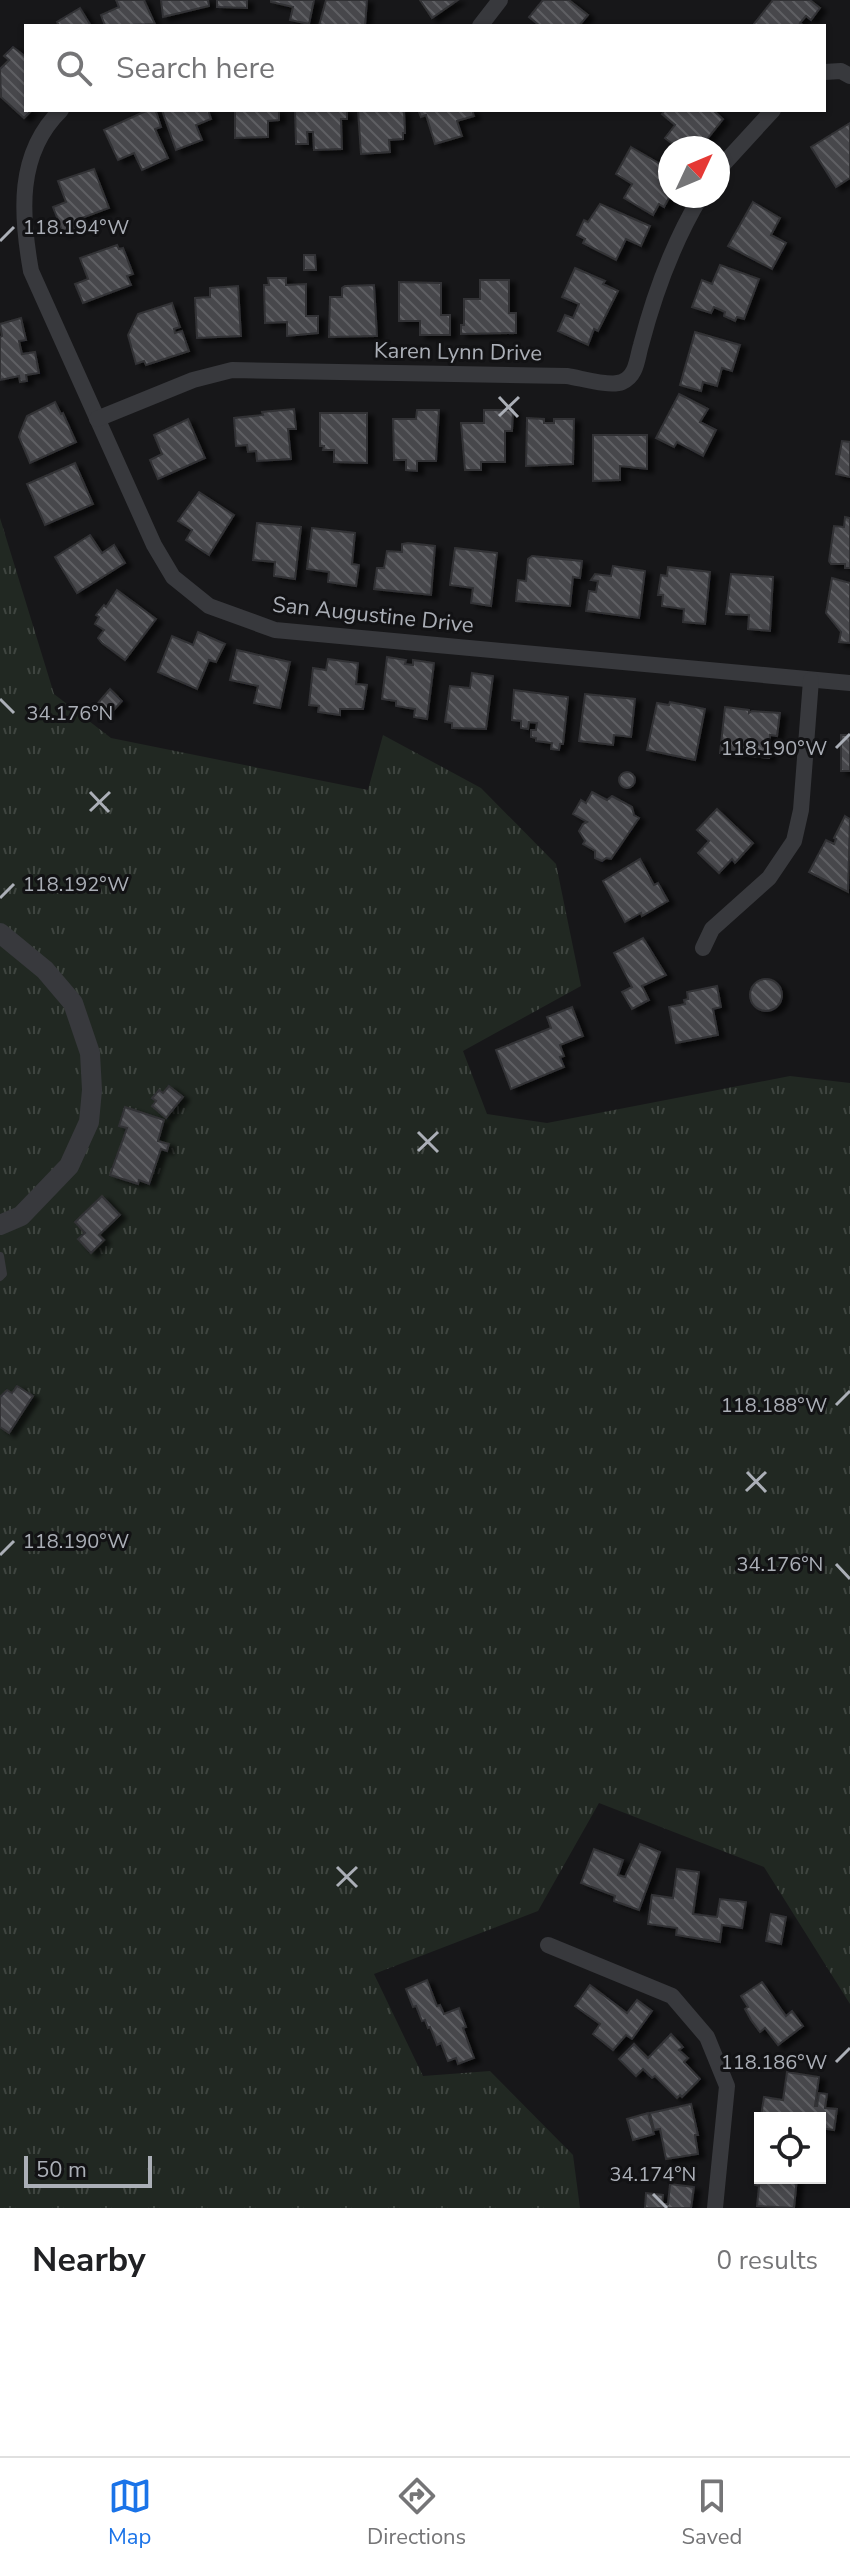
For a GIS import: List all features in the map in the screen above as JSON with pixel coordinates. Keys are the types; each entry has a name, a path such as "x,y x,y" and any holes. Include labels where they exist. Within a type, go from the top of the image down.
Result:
{"street":[{"path":"482,24 500,0"},
{"path":"826,72 841,71 850,76"},
{"name":"San Augustine Drive","path":"59,112 51,119 27,167 23,225 31,271 154,545 173,577 209,606 275,630 850,683"},
{"path":"730,157 771,112"},
{"name":"Karen Lynn Drive","path":"97,419 193,380 232,370 567,376 621,383 635,369 662,281 695,208"},
{"path":"703,948 712,929 769,878 794,841 801,810 811,680"},
{"path":"0,933 45,970 73,1003 90,1053 92,1090 89,1122 69,1166 21,1216 0,1225"},
{"path":"548,1945 672,1996 707,2037 727,2086 715,2208"}],"lane":[{"path":"0,1256 3,1274 0,1277"}],"green space":[{"path":"0,518 54,694 111,738 368,790 383,735 481,788 556,864 581,986 463,1051 487,1114 547,1123 790,1076 850,1083 850,2004 764,1867 599,1803 538,1911 374,1974 423,2076 490,2071 573,2155 580,2208 0,2208"}],"building":[{"path":"116,0 144,0 155,24 104,24 101,15 119,7"},
{"path":"161,0 208,0 209,6 163,17"},
{"path":"217,0 247,0 247,8 217,7"},
{"path":"271,0 314,0 309,24 290,20 293,7"},
{"path":"326,0 367,0 365,24 320,24"},
{"path":"420,0 458,0 432,18"},
{"path":"543,0 569,0 588,15 581,24 538,24 529,17"},
{"path":"773,0 810,0 820,8 811,20 806,16 801,24 754,24"},
{"path":"80,8 90,24 58,24"},
{"path":"13,47 24,55 24,112 30,112 24,118 1,97 0,69 9,60 4,56"},
{"path":"144,112 156,112 161,127 155,129 168,158 142,170 134,153 118,160 104,130"},
{"path":"163,112 209,112 211,119 196,125 202,140 176,150"},
{"path":"235,112 279,112 279,120 268,121 268,137 235,138"},
{"path":"295,112 347,112 347,119 341,119 342,149 314,150 313,132 307,132 308,144 296,144"},
{"path":"358,112 404,112 403,139 389,140 390,152 361,154"},
{"path":"419,112 473,112 474,116 457,121 462,136 435,144 426,115 421,117"},
{"path":"664,112 715,112 723,119 710,136 667,136 675,125 662,114"},
{"path":"850,123 850,178 836,187 811,147"},
{"path":"631,147 658,163 658,206 653,215 624,198 632,184 616,174"},
{"path":"94,169 109,208 79,219 82,225 63,233 53,207 66,202 58,181"},
{"path":"753,202 780,218 771,235 786,243 772,269 728,246"},
{"path":"600,204 650,226 641,246 626,239 616,260 583,243 585,239 577,235 584,220 588,222"},
{"path":"117,245 119,249 123,248 133,274 127,276 131,285 83,303 75,284 88,279 80,258"},
{"path":"304,255 315,255 316,270 304,270"},
{"path":"720,265 759,279 744,319 737,317 735,321 714,307 711,313 692,307 702,280 712,284"},
{"path":"575,268 605,281 603,284 618,291 598,331 594,329 588,345 558,331 565,315 573,318 579,304 562,297"},
{"path":"268,278 286,278 286,285 306,284 306,316 318,316 318,333 287,336 287,322 265,323 264,285 269,285"},
{"path":"480,280 509,280 509,313 516,313 516,333 461,334 464,299 480,299"},
{"path":"399,282 441,283 441,315 450,315 450,335 420,335 420,321 399,321"},
{"path":"374,285 377,336 329,337 330,297 342,297 345,286"},
{"path":"238,286 241,336 197,338 195,298 210,297 210,288"},
{"path":"172,303 180,327 174,329 175,333 182,331 189,351 146,365 144,361 136,364 128,335 138,314"},
{"path":"21,318 26,340 19,341 22,354 35,352 39,373 26,375 27,381 20,382 19,376 0,380 0,324"},
{"path":"695,332 740,345 732,371 722,368 717,386 703,382 701,391 680,385"},
{"path":"679,394 708,409 700,422 716,430 703,456 677,442 674,447 656,438"},
{"path":"55,402 76,442 30,463 20,433 27,416"},
{"path":"294,409 296,429 288,429 291,459 257,461 256,451 248,452 247,445 236,446 234,418"},
{"path":"417,410 439,410 436,461 417,461 417,471 406,470 406,460 394,460 393,419 416,419"},
{"path":"484,410 513,410 512,431 505,431 505,462 481,462 481,470 465,470 461,423 484,423"},
{"path":"320,413 367,413 367,463 334,462 334,450 323,450 324,446 320,446"},
{"path":"527,418 544,419 544,423 554,423 554,419 574,419 573,464 526,466"},
{"path":"188,419 205,458 158,479 150,460 162,454 154,435"},
{"path":"593,435 647,435 647,469 620,466 620,480 593,481"},
{"path":"842,441 850,442 850,477 836,474"},
{"path":"75,463 93,504 45,525 27,484"},
{"path":"199,492 234,515 209,555 186,540 192,530 178,521"},
{"path":"845,517 850,518 850,568 829,561 834,526 844,527"},
{"path":"257,523 301,527 295,579 274,576 275,562 253,560"},
{"path":"312,528 355,533 352,564 359,565 356,586 328,582 329,572 307,569"},
{"path":"90,535 102,553 114,545 125,563 77,593 55,557"},
{"path":"402,544 435,546 431,595 374,589 377,568 384,568 387,551 402,552"},
{"path":"455,548 497,553 491,606 471,603 473,588 450,585"},
{"path":"532,556 582,561 580,578 573,577 570,606 516,601 518,580 526,581 528,559"},
{"path":"613,566 645,571 639,618 586,611 589,591 596,592 598,581 591,580 595,574 611,576"},
{"path":"668,567 710,572 705,624 683,622 684,609 662,606 663,595 658,595 661,575 667,576"},
{"path":"731,574 773,577 770,631 748,629 749,615 726,614"},
{"path":"832,578 850,583 850,643 839,642 841,632 826,613"},
{"path":"117,590 156,619 125,660 102,643 98,638 104,630 95,624 99,617 96,615 104,605 106,607"},
{"path":"198,632 225,644 216,662 209,660 197,689 158,672 172,636 193,645"},
{"path":"237,650 290,662 280,708 254,703 258,686 230,680"},
{"path":"387,657 406,660 405,664 413,665 413,660 434,663 427,719 414,717 415,709 396,706 396,701 382,699"},
{"path":"328,659 358,663 356,684 367,685 363,709 340,709 340,715 318,712 319,706 309,705 313,668 326,670"},
{"path":"472,673 493,676 486,729 452,728 452,723 445,722 450,686 470,688"},
{"path":"110,689 122,701 110,714 98,703"},
{"path":"514,690 568,697 563,744 560,744 559,750 551,749 552,743 536,741 531,737 531,730 536,730 537,723 529,722 528,729 521,728 521,721 512,720"},
{"path":"585,694 635,699 631,737 614,735 613,745 579,741"},
{"path":"670,702 705,709 695,760 647,750 657,703 669,705"},
{"path":"725,707 749,710 749,713 780,713 777,736 770,735 769,758 720,753"},
{"path":"841,735 850,735 850,771 841,771"},
{"path":"627,772 635,780 627,788 619,780"},
{"path":"592,792 607,800 612,796 632,807 634,815 639,818 611,859 602,861 595,858 595,851 583,844 585,841 579,831 587,822 573,814 581,800 586,803"},
{"path":"717,809 753,843 735,863 732,859 719,873 698,853 709,841 697,830"},
{"path":"845,816 850,819 848,892 809,872 826,840 834,844"},
{"path":"640,859 654,885 658,883 668,901 625,922 603,881"},
{"path":"643,938 666,975 642,986 649,1000 632,1009 622,992 632,987 614,953"},
{"path":"766,979 777,984 782,995 777,1006 766,1011 755,1006 750,995 755,984"},
{"path":"717,986 721,1007 713,1009 718,1035 676,1043 669,1007 685,1004 687,992"},
{"path":"572,1007 583,1036 560,1045 564,1067 511,1089 496,1050 551,1028 547,1017"},
{"path":"169,1086 183,1097 166,1118 152,1106 156,1101 152,1098 159,1090 163,1093"},
{"path":"125,1107 164,1120 158,1141 169,1144 167,1151 161,1149 149,1184 139,1180 138,1184 110,1175 127,1128 119,1126"},
{"path":"102,1196 120,1215 99,1235 104,1240 91,1253 78,1239 85,1233 75,1222"},
{"path":"17,1386 33,1396 9,1433 0,1427 0,1397 7,1390 12,1393"},
{"path":"640,1844 660,1852 639,1910 614,1901 615,1896 581,1883 594,1849 623,1860 618,1875 625,1877"},
{"path":"677,1869 699,1872 693,1914 717,1917 720,1899 746,1902 742,1928 722,1925 720,1942 676,1935 677,1928 648,1924 652,1895 673,1898"},
{"path":"771,1914 786,1917 781,1944 766,1941"},
{"path":"427,1980 437,2006 440,2005 444,2014 459,2008 474,2058 458,2064 456,2058 448,2061 441,2043 437,2045 430,2027 425,2020 422,2021 416,2006 413,2007 406,1989"},
{"path":"762,1982 786,2016 792,2011 803,2026 778,2045 765,2028 760,2032 745,2009 748,2007 741,1996"},
{"path":"590,1985 627,2013 637,2000 652,2011 632,2039 626,2035 613,2050 593,2034 600,2024 575,2006"},
{"path":"671,2034 683,2047 679,2050 688,2058 684,2062 700,2079 682,2097 677,2098 655,2076 652,2078 643,2069 636,2076 619,2059 634,2044 648,2058"},
{"path":"787,2072 819,2077 815,2106 819,2093 827,2094 825,2108 837,2109 834,2130 826,2129 826,2112 762,2112 764,2097 783,2100"},
{"path":"691,2104 698,2135 695,2135 698,2154 666,2159 660,2129 654,2130 650,2113"},
{"path":"648,2113 654,2134 633,2140 627,2119"},
{"path":"670,2184 694,2187 691,2208 645,2208 646,2193 663,2195 662,2204 668,2204"},
{"path":"796,2184 794,2208 757,2206 759,2186 755,2185"}]}
